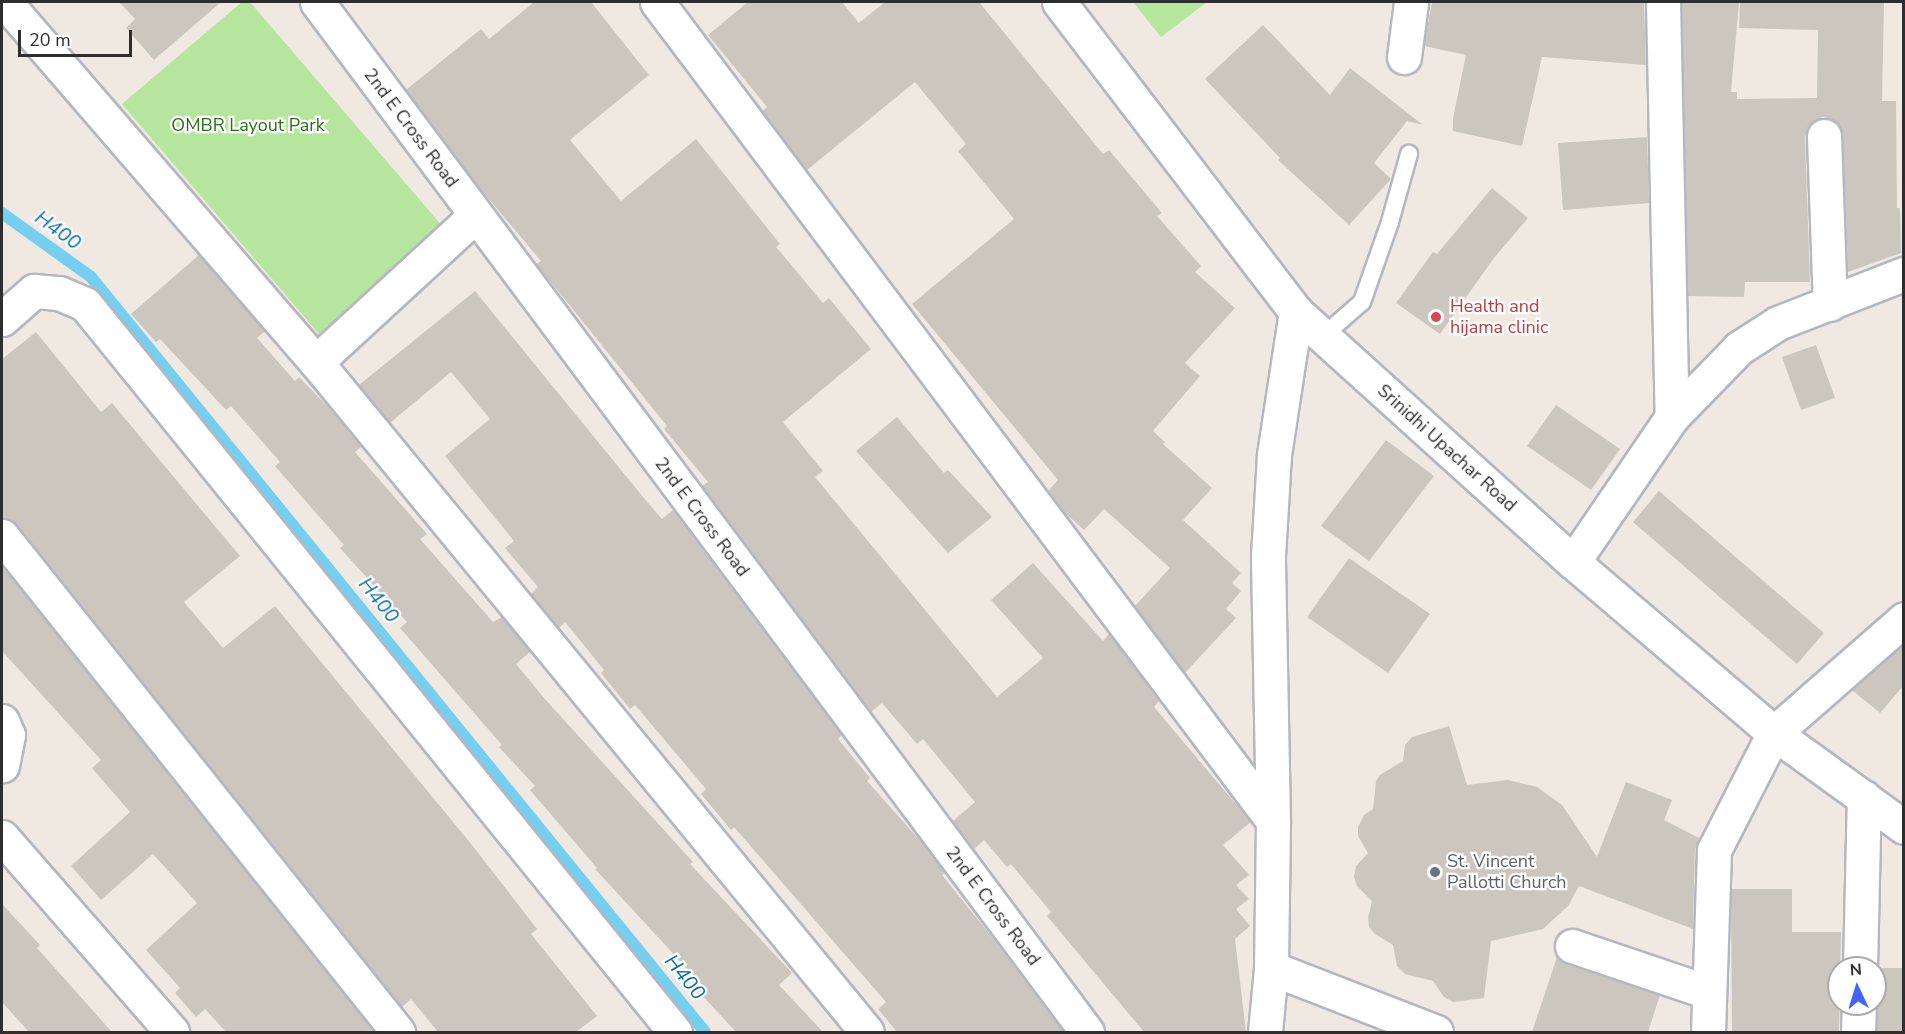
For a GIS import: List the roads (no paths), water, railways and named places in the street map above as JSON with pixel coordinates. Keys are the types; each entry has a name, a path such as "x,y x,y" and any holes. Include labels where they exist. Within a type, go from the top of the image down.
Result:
{"street":[{"path":"5,2 316,362 867,1032"},
{"name":"2nd E Cross Road","path":"317,2 1087,1032"},
{"path":"657,2 1273,821"},
{"name":"Srinidhi Upachar Road","path":"1059,2 1296,312 1573,562 1774,733 1904,827"},
{"path":"1404,57 1411,2"},
{"path":"1663,2 1672,417"},
{"path":"1824,136 1830,304"},
{"path":"316,362 476,215"},
{"path":"1573,562 1672,417 1738,348 1778,322 1904,274"},
{"path":"2,319 34,291 59,293 85,304 675,1032"},
{"path":"1266,1032 1271,968 1273,821 1268,556 1274,455 1296,312"},
{"path":"2,536 398,1032"},
{"path":"1708,1032 1714,850 1774,733 1904,619"},
{"path":"2,720 8,735 2,765"},
{"path":"1860,956 1864,797"},
{"path":"2,837 171,1032"},
{"path":"1572,946 1708,992"},
{"path":"1271,968 1436,1032"},
{"path":"1858,1032 1859,1016"}],"lane":[{"path":"1323,336 1362,302 1390,222 1409,154"}],"waterway":[{"name":"H400","path":"2,213 91,277 705,1032"}],"place":[{"name":"Health and hijama clinic","path":"1436,317"},
{"name":"St. Vincent Pallotti Church","path":"1435,872"}],"park label":[{"name":"OMBR Layout Park","path":"248,125"}]}
